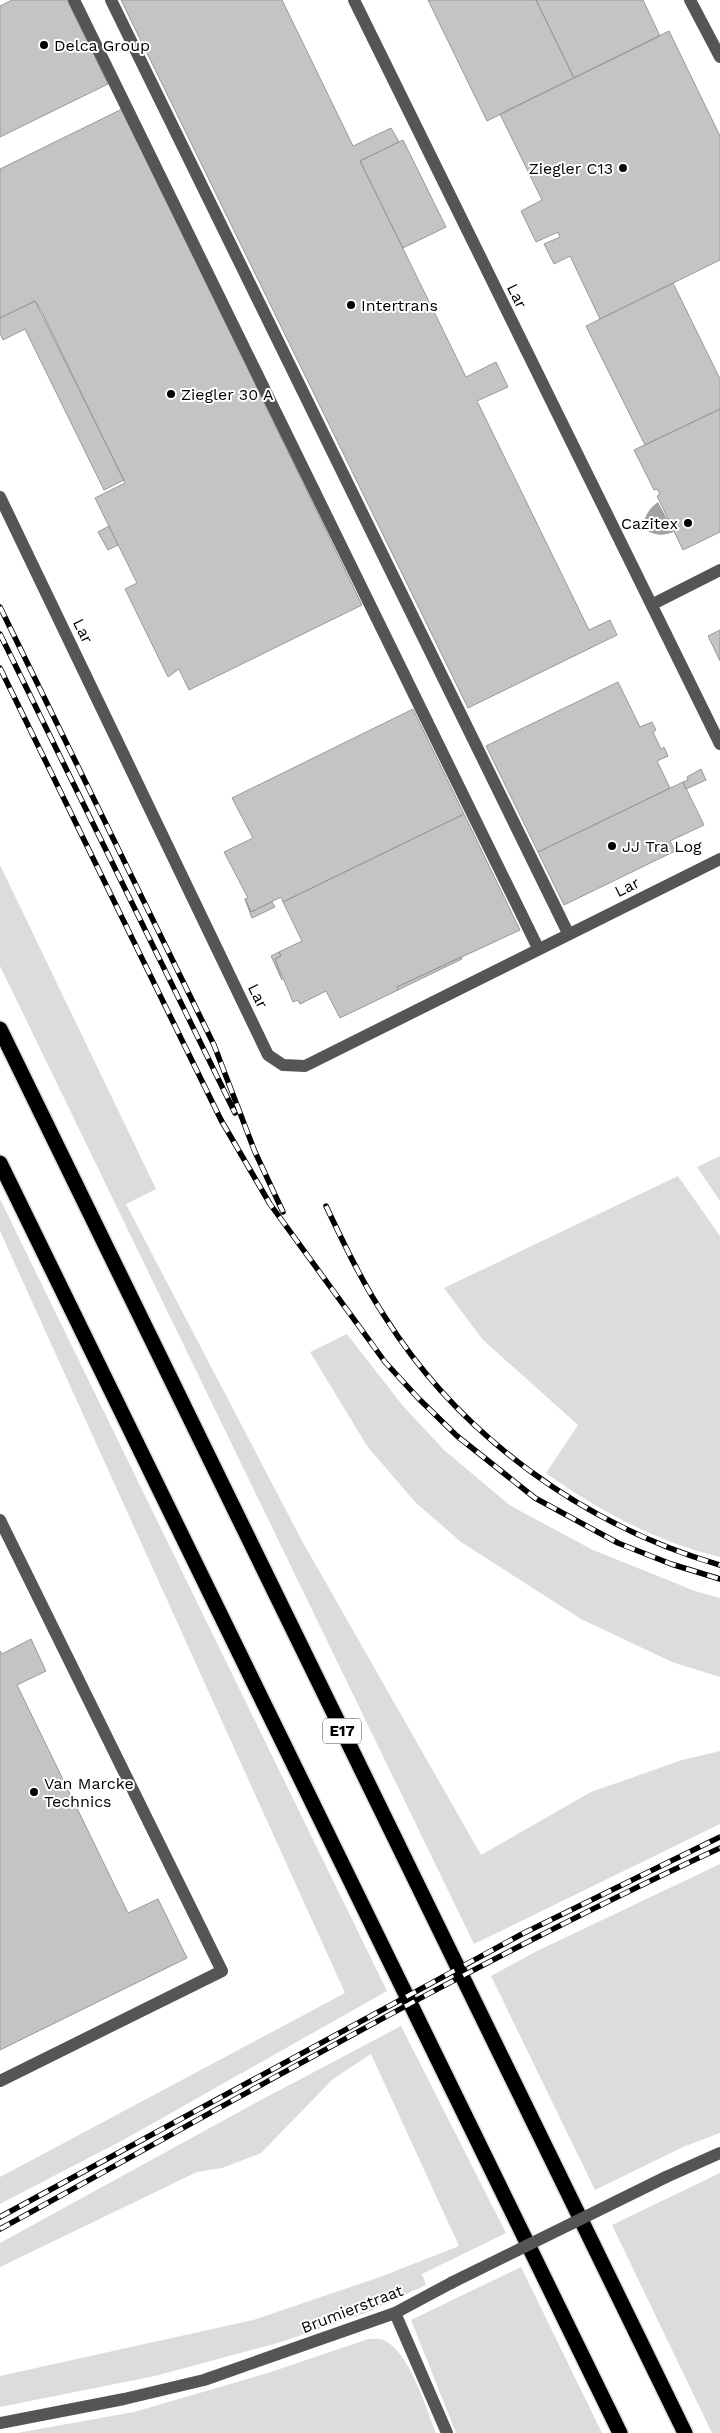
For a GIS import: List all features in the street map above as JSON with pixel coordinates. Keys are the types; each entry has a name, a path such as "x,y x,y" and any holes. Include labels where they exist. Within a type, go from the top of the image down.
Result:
{"highway":[{"name":"E17","path":"0,1029 685,2433"},
{"path":"0,1163 620,2433"}],"street":[{"path":"74,0 538,948"},
{"path":"111,0 568,934"},
{"name":"Lar","path":"354,0 653,604 720,744"},
{"path":"690,0 720,57"},
{"name":"Lar","path":"0,497 268,1055 283,1065 305,1066 538,948 720,859"},
{"path":"653,604 720,570"},
{"path":"0,1520 222,1971 0,2081"},
{"name":"Brumierstraat","path":"0,2423 124,2399 204,2380 395,2313 452,2283 720,2153"},
{"path":"395,2313 447,2433"}],"shaded area":[{"path":"658,502 674,532 658,534 651,533 644,528 648,513"},
{"path":"0,865 156,1189 126,1204 301,1539 481,1855 591,1792 682,1760 720,1751 720,1824 474,1944 0,966"},
{"path":"720,1156 720,1201 697,1167"},
{"path":"678,1176 720,1236 720,1557 673,1543 629,1524 587,1500 546,1473 578,1425 483,1340 444,1288"},
{"path":"0,1199 387,1991 125,2139 0,2204 0,2177 345,1993 0,1231"},
{"path":"347,1334 403,1406 444,1450 511,1506 593,1550 695,1591 720,1598 720,1677 672,1662 581,1619 461,1542 415,1502 367,1446 310,1352"},
{"path":"720,1864 720,2133 683,2147 595,2190 491,1976 537,1951"},
{"path":"401,2026 506,2233 422,2274 426,2285 365,2313 281,2342 155,2376 0,2407 0,2376 253,2320 380,2277 459,2246 371,2054 333,2079 261,2153 222,2168 197,2172 0,2267 0,2243 248,2107"},
{"path":"720,2173 720,2433 712,2433 612,2225"},
{"path":"521,2267 602,2433 456,2433 411,2320"},
{"path":"368,2339 384,2340 402,2356 416,2381 436,2433 17,2433 134,2412 268,2373"}],"building":[{"name":"Delca Group","path":"12,0 67,0 108,84 0,137 0,6"},
{"name":"Intertrans","path":"121,0 282,0 353,146 391,128 399,142 360,161 466,377 496,362 508,387 477,401 589,630 610,620 617,635 468,708"},
{"path":"428,0 536,0 574,78 487,121"},
{"path":"536,0 643,0 660,36 574,78"},
{"name":"Ziegler C13","path":"669,31 720,136 720,260 600,319 570,256 554,264 544,244 560,237 558,232 536,242 521,211 542,200 500,114"},
{"name":"Ziegler 30 A","path":"122,109 362,605 189,690 179,669 168,677 125,589 137,583 95,498 125,483 41,310 35,301 0,318 0,169"},
{"path":"403,140 446,227 403,248 360,161"},
{"path":"673,283 720,379 720,409 645,445 586,326"},
{"path":"35,301 124,480 104,490 25,329 3,340 0,333 0,318"},
{"path":"720,409 720,532 683,550 657,496 660,494 657,489 654,490 634,450"},
{"path":"109,526 118,545 108,550 98,532"},
{"path":"720,630 720,661 708,636"},
{"path":"618,682 640,727 652,722 656,730 653,732 661,749 664,747 668,756 657,761 670,788 538,852 486,746"},
{"path":"413,709 464,814 283,902 281,897 251,912 245,899 248,898 224,852 253,838 232,798"},
{"path":"701,769 706,780 686,789 683,782 688,780 687,777"},
{"name":"JJ Tra Log","path":"683,782 704,825 670,841 675,851 564,905 538,852"},
{"path":"464,814 520,930 397,987 398,990 340,1018 326,991 300,1004 298,1000 293,1002 275,959 281,956 279,952 302,941 283,902"},
{"path":"245,899 251,912 272,902 275,907 252,918"},
{"path":"279,952 281,956 275,959 282,980 271,956"},
{"path":"461,957 462,959 398,990 397,987"},
{"name":"Van Marcke Technics","path":"31,1639 46,1671 17,1685 128,1913 158,1899 187,1958 0,2050 0,1651 2,1654"}],"railway":[{"path":"0,607 214,1045 255,1152 283,1212"},
{"path":"0,634 235,1113"},
{"path":"0,668 221,1120 270,1204 385,1362 457,1436 535,1498 618,1543 671,1564 720,1579"},
{"path":"326,1206 361,1277 385,1317 415,1360 450,1400 488,1437 530,1471 574,1501 621,1527 670,1548 720,1565"},
{"path":"0,2217 522,1934 720,1837"},
{"path":"0,2229 446,1984 537,1937 720,1848"}],"place":[{"name":"Delca Group","path":"44,45"},
{"name":"Ziegler C13","path":"623,168"},
{"name":"Intertrans","path":"351,305"},
{"name":"Ziegler 30 A","path":"171,394"},
{"name":"Cazitex","path":"688,523"},
{"name":"JJ Tra Log","path":"612,846"},
{"name":"Van Marcke Technics","path":"34,1792"}]}
